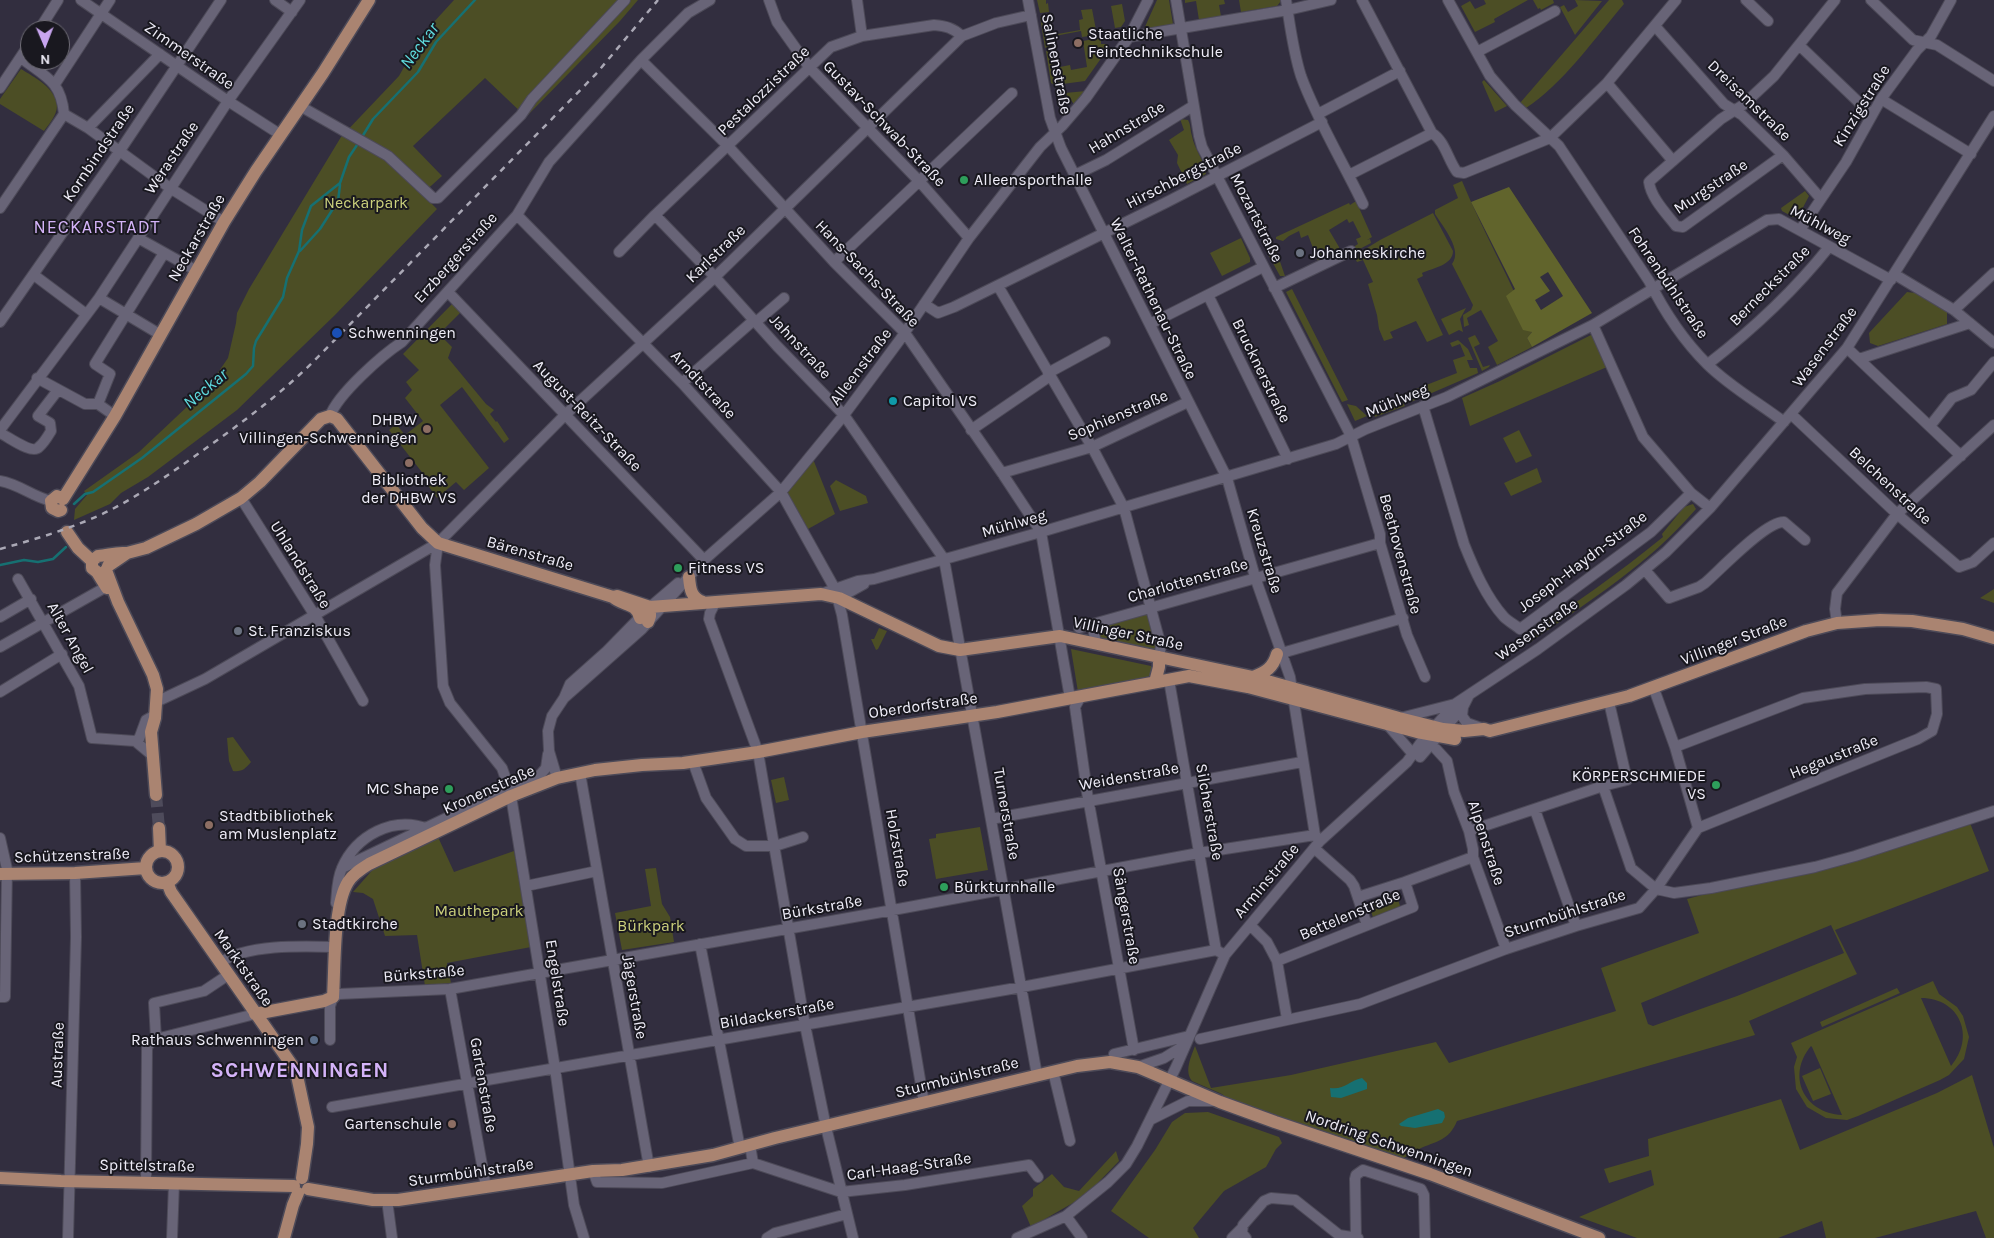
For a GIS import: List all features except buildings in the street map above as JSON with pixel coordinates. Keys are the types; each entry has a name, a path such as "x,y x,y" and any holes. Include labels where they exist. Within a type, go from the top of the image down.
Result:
{"main road":[{"name":"Neckarstraße","path":"58,503 115,416 224,222 369,0"},
{"name":"Erzbergerstraße","path":"101,565 127,553 146,548 196,524 241,498 260,482 321,419 330,416"},
{"path":"330,416 337,419 422,528 438,543"},
{"path":"58,503 66,528 78,548 101,565 153,675 157,689 156,708 151,732 156,795"},
{"name":"Bärenstraße","path":"438,543 613,597 632,606 644,620"},
{"path":"101,565 106,587 118,602"},
{"path":"689,577 692,594 696,600 710,602"},
{"name":"Villinger Straße","path":"656,605 837,594 862,610 940,646 960,650 1060,636 1253,677 1291,694 1393,721 1435,735 1461,739 1486,735 1487,730"},
{"name":"Bärenstraße","path":"613,597 617,596 656,605"},
{"path":"644,620 650,616 656,605"},
{"name":"Villinger Straße","path":"1435,735 1487,730 1609,702 1654,689 1806,631 1837,624 1880,620 1921,622 1963,629 1994,638"},
{"path":"1253,677 1265,673 1280,654"},
{"path":"1155,682 1159,667 1159,657"},
{"name":"Oberdorfstraße","path":"557,778 580,773 642,765 693,762 758,752 862,732 973,716 1189,676 1291,694"},
{"name":"Kronenstraße","path":"343,875 352,877 369,864 430,830 510,792 557,778"},
{"path":"158,828 160,851"},
{"path":"160,851 171,854 178,864 176,875 167,882 161,883 151,878 146,868 151,855 160,851"},
{"name":"Schützenstraße","path":"4,875 146,868"},
{"path":"255,1014 331,998 334,946 343,875"},
{"name":"Marktstraße","path":"167,882 170,892 296,1071 308,1128 301,1186"},
{"name":"Sturmbühlstraße","path":"354,1197 387,1200 417,1199 593,1171 650,1167 713,1156 745,1146 1077,1066 1110,1062 1138,1067 1170,1080"},
{"name":"Nordring Schwenningen","path":"1170,1080 1220,1102 1430,1174 1599,1238"},
{"name":"Spittelstraße","path":"0,1178 70,1182 301,1186 354,1197"},
{"path":"284,1238 293,1205 301,1186"}],"street":[{"path":"45,20 58,0"},
{"name":"Zimmerstraße","path":"80,0 228,102 281,135"},
{"path":"54,84 110,0"},
{"name":"Kornbindstraße","path":"0,322 34,276 221,0"},
{"path":"275,0 292,12"},
{"name":"Werastraße","path":"0,431 37,378 99,298 228,102 300,0"},
{"path":"300,106 388,156 433,198 438,198 521,114 532,99 625,0"},
{"name":"Erzbergerstraße","path":"330,416 334,406 383,355 402,342 517,215 549,162 641,60 688,13 710,0"},
{"name":"Gustav-Schwab-Straße","path":"769,0 777,22 809,67 920,182 969,238"},
{"path":"857,0 862,36"},
{"name":"Salinenstraße","path":"1028,0 1050,118 1055,133"},
{"name":"Alleenstraße","path":"656,605 672,586 689,577 704,560 781,492 844,414 905,333 969,238 1040,147 1086,98 1129,37 1148,0"},
{"name":"Mozartstraße","path":"1176,0 1200,142 1351,436"},
{"path":"1129,37 1287,5 1332,0"},
{"path":"1362,0 1432,133 1438,137 1453,167 1458,172 1464,173 1550,138 1607,83 1676,0"},
{"name":"Fohrenbühlstraße","path":"1448,0 1490,76 1506,96 1559,146 1658,300 1690,345 1708,364 1788,418"},
{"path":"1746,0 1768,21"},
{"path":"1607,83 1673,161 1734,110 1743,105 1774,76 1835,0"},
{"path":"1871,0 1913,40 1937,46 1994,81"},
{"name":"Kinzigstraße","path":"1800,230 1846,162 1881,99 1916,50 1931,36 1951,0"},
{"path":"1287,5 1293,48 1301,75 1320,118 1363,204"},
{"path":"1477,52 1555,11"},
{"name":"Karlstraße","path":"156,708 171,694 204,679 438,543 565,415 715,277 962,36 996,23 1031,16"},
{"name":"Pestalozzistraße","path":"619,252 655,215 831,47 862,36 934,25 954,29 962,36"},
{"name":"Dreisamstraße","path":"1655,26 1724,104 1742,114 1783,155 1821,199"},
{"path":"1799,45 1872,115"},
{"path":"88,128 160,54"},
{"path":"0,88 20,58"},
{"name":"Hans-Sachs-Straße","path":"641,60 728,146 834,262 905,333 1042,532"},
{"path":"0,208 64,114 63,98 54,84 36,70"},
{"name":"Hirschbergstraße","path":"924,304 938,313 998,286 1218,176 1400,71"},
{"path":"834,262 1012,93"},
{"path":"1881,99 1971,154"},
{"name":"Hahnstraße","path":"1075,175 1106,160 1194,106"},
{"path":"64,114 88,128 118,152 170,188 224,222"},
{"name":"Wasenstraße","path":"1435,735 1469,695 1545,643 1645,570 1710,508 1847,348 1994,116"},
{"name":"Walter-Rathenau-Straße","path":"1055,133 1227,478"},
{"path":"1349,175 1432,133"},
{"name":"Murgstraße","path":"1673,161 1649,182 1655,198 1679,228 1783,155"},
{"name":"Arndtstraße","path":"517,215 682,384 781,492 837,594"},
{"name":"Jahnstraße","path":"655,215 844,414 944,559"},
{"name":"Mühlweg","path":"837,594 858,581 874,579 1042,532 1336,444 1484,379 1593,325 1767,220 1779,219 1829,247 1892,277 1954,310 1994,343"},
{"path":"138,238 198,270"},
{"name":"Berneckstraße","path":"1708,364 1774,306 1829,247"},
{"path":"1274,288 1286,284 1352,251"},
{"path":"98,404 110,374 95,364 164,253"},
{"path":"1150,324 1263,267"},
{"path":"1954,310 1994,274"},
{"path":"34,276 86,314"},
{"path":"998,286 1092,447 1124,508 1161,646 1159,657"},
{"name":"August-Reitz-Straße","path":"448,292 704,560"},
{"name":"Brucknerstraße","path":"1208,295 1288,459"},
{"path":"99,298 161,334"},
{"path":"682,384 784,298"},
{"path":"1859,360 1970,323"},
{"path":"1593,325 1643,437 1691,493 1710,508"},
{"path":"971,430 1049,374 1106,342"},
{"path":"1847,348 1961,456"},
{"path":"1930,426 1952,398 1971,390 1994,362"},
{"path":"37,378 85,404 98,404 115,416"},
{"path":"0,431 33,450 39,448 51,431 50,423 38,416 58,390"},
{"name":"Sophienstraße","path":"1002,473 1092,447 1188,402"},
{"name":"Joseph-Haydn-Straße","path":"1423,406 1464,544 1472,564 1479,579 1504,617 1520,629 1651,532 1691,493"},
{"name":"Belchenstraße","path":"1788,418 1959,567 1973,562 1994,543"},
{"path":"1837,624 1835,609 1837,593 1897,514 1994,425"},
{"name":"Beethovenstraße","path":"1351,436 1380,534 1380,544 1407,636 1425,677"},
{"name":"Kreuzstraße","path":"1227,478 1255,577 1280,654 1290,678 1291,694 1316,842"},
{"path":"0,481 9,483 40,499 58,503"},
{"name":"Uhlandstraße","path":"241,498 314,615 363,701"},
{"path":"1645,570 1669,598 1705,583 1745,546 1777,523 1784,522 1805,540"},
{"name":"Sängerstraße","path":"1042,532 1060,636 1076,697 1075,707 1088,800 1134,1050"},
{"name":"Engelstraße","path":"438,543 435,565 443,686 450,702 502,768 510,792 555,1068 574,1205 584,1238"},
{"name":"Charlottenstraße","path":"1080,628 1255,577 1380,544"},
{"name":"Turnerstraße","path":"944,559 1037,1075"},
{"name":"Alter Angel","path":"18,579 79,686 92,738 135,741"},
{"name":"Mühlweg","path":"837,594 856,588 874,579"},
{"path":"0,647 106,587"},
{"path":"856,588 854,600 862,610"},
{"name":"Holzstraße","path":"837,594 924,1103"},
{"name":"Alter Angel","path":"0,617 31,599"},
{"path":"710,602 709,619 758,752 805,1025 826,1127 853,1238"},
{"path":"1280,654 1402,618"},
{"path":"557,778 549,751 548,730 552,716 564,698 644,620"},
{"path":"1092,624 1096,643"},
{"path":"0,692 62,654"},
{"name":"Silcherstraße","path":"1169,680 1199,853 1221,953"},
{"name":"Hegaustraße","path":"1675,747 1804,698 1865,689 1926,687 1936,689 1937,714 1932,732 1698,828"},
{"path":"157,689 171,694"},
{"path":"1654,689 1675,747 1698,828"},
{"path":"1469,831 1602,786 1627,780 1609,702"},
{"path":"1413,757 1393,721 1459,705 1462,716 1467,723 1487,730"},
{"path":"153,756 135,741 139,739 146,720 156,708"},
{"name":"Arminstraße","path":"1017,1238 1066,1216 1108,1182 1126,1164 1170,1080 1221,953 1250,925 1316,842 1413,757 1435,735"},
{"name":"Arminstraße","path":"1413,757 1435,735"},
{"name":"Alpenstraße","path":"1435,735 1449,769 1454,792 1474,848 1474,857 1506,949"},
{"name":"Kronenstraße","path":"510,792 544,772 549,751"},
{"path":"693,762 706,798 735,839 746,846 774,846 803,837"},
{"name":"Weidenstraße","path":"991,819 1302,762"},
{"name":"Jägerstraße","path":"580,773 650,1167"},
{"path":"1602,786 1631,868 1656,889 1674,893 1711,888 1816,867 1994,811"},
{"path":"1535,810 1576,926"},
{"name":"Kronenstraße","path":"343,875 355,846 377,831 404,824 430,830"},
{"name":"Sturmbühlstraße","path":"1200,1038 1360,1004 1506,949 1639,908 1656,889 1698,828"},
{"path":"0,838 4,875 3,969 5,997 0,997"},
{"path":"1316,842 1350,880 1367,925"},
{"name":"Bürkstraße","path":"331,998 339,994 450,989 789,929 1199,853 1316,842"},
{"name":"Bettelenstraße","path":"1358,897 1474,857"},
{"path":"526,886 598,871"},
{"name":"Austraße","path":"68,1238 76,937 75,873"},
{"path":"220,963 228,957 271,948 334,946 343,875"},
{"name":"Bettelenstraße","path":"1277,961 1413,907 1405,882"},
{"path":"1250,925 1267,942 1277,961 1287,1020"},
{"path":"593,1171 597,1182 662,1183 753,1163 745,1146 718,1040 700,944"},
{"name":"Bildackerstraße","path":"332,1107 1022,987 1120,968 1221,953"},
{"path":"156,1039 154,1003 204,991 228,975"},
{"name":"Gartenstraße","path":"450,989 486,1187"},
{"path":"330,1040 331,998"},
{"path":"146,1183 147,1047 156,1039 255,1014"},
{"path":"1114,1054 1187,1041"},
{"path":"1138,1067 1164,1058 1187,1041"},
{"path":"1053,1071 1070,1141"},
{"path":"1150,1120 1188,1101 1220,1102"},
{"name":"Carl-Haag-Straße","path":"753,1163 841,1192 905,1185 1029,1165 1038,1177"},
{"path":"1232,1238 1243,1233 1264,1201 1271,1198 1291,1199 1300,1203 1339,1234 1357,1238 1355,1179 1356,1175 1363,1170 1421,1190 1424,1195 1425,1238"},
{"path":"172,1238 174,1183"},
{"path":"387,1200 392,1238"},
{"path":"767,1238 775,1233 847,1214"},
{"path":"1066,1216 1082,1238"}],"green space":[{"name":"Neckarpark","path":"454,0 638,0 620,21 526,117 485,78 413,146 442,176 422,194 437,209 335,315 237,410 148,477 121,493 110,504 74,520 75,509 87,495 84,491 139,452 208,387 228,358 237,313 249,289 341,137 399,76 422,35"},
{"path":"1037,0 1046,0 1049,12 1040,13"},
{"path":"1157,0 1169,0 1173,24 1144,29"},
{"path":"1185,0 1224,0 1225,4 1219,5 1221,16 1199,20 1196,1 1185,3"},
{"path":"1239,0 1281,1 1277,6 1241,12"},
{"path":"1484,0 1528,0 1494,19 1495,22 1475,32 1461,6 1470,1 1475,9 1486,4"},
{"path":"1533,0 1553,0 1554,3 1541,10 1540,8 1538,9"},
{"path":"1575,0 1602,1 1575,35 1560,7 1564,5 1568,12 1578,6"},
{"path":"1609,0 1622,0 1624,4 1565,74 1539,99 1526,108 1520,103"},
{"path":"1122,4 1125,21 1121,27 1115,28 1111,6"},
{"path":"1092,9 1097,35 1082,37 1081,31 1055,36 1056,44 1045,48 1040,17 1051,17 1052,24 1049,24 1052,35 1080,30 1079,20 1083,19 1081,10"},
{"path":"1101,39 1101,44 1107,44 1107,50 1085,81 1055,85 1051,83 1046,51 1052,50 1055,68 1070,65 1071,70 1087,67 1083,41"},
{"path":"20,70 23,70 49,88 56,100 56,113 44,131 0,104 0,99"},
{"path":"1484,80 1507,106 1495,112 1482,82"},
{"path":"1086,91 1074,104 1065,93"},
{"path":"1180,119 1188,120 1189,122 1193,141 1204,164 1206,174 1187,184 1177,163 1178,155 1169,140 1184,130"},
{"path":"1462,181 1532,332 1527,338 1532,347 1497,365 1488,347 1498,341 1481,310 1467,318 1469,325 1464,327 1463,315 1471,310 1473,305 1452,264 1455,258 1454,245 1435,214 1435,210 1458,198 1453,185"},
{"path":"1805,191 1809,196 1798,217 1793,217 1782,211 1781,208"},
{"path":"1356,201 1372,237 1367,240 1370,239 1371,243 1354,252 1352,248 1358,244 1356,239 1361,237 1353,221 1349,223 1347,219 1329,230 1339,247 1339,252 1318,261 1308,235 1301,238 1299,231 1283,241 1276,239 1276,237"},
{"path":"1433,213 1453,251 1452,256 1446,263 1422,273 1423,276 1417,279 1443,335 1427,342 1416,321 1390,332 1393,338 1384,341 1379,329 1368,284 1373,282 1363,260 1357,262 1354,256 1380,240"},
{"path":"1241,238 1250,262 1222,276 1210,253"},
{"path":"1271,250 1276,250 1285,276 1280,276 1268,254"},
{"path":"1292,289 1348,400 1342,402 1286,292"},
{"path":"1907,292 1915,293 1947,312 1947,324 1878,346 1870,343 1869,333"},
{"path":"453,303 461,312 439,334 452,347 448,358 486,404 494,410 490,414 509,439 504,443 462,387 440,405 489,468 464,490 456,482 437,498 427,484 428,480 389,430 396,424 405,435 423,421 405,398 412,390 406,382 419,370 403,354"},
{"path":"1466,308 1460,319 1463,332 1459,330 1449,335 1441,319"},
{"path":"1593,334 1607,367 1470,426 1462,398"},
{"path":"1475,335 1480,344 1474,347 1483,367 1490,365 1482,371 1468,338"},
{"path":"1458,340 1468,349 1473,360 1467,360 1470,368 1477,368 1478,373 1411,402 1410,400 1418,397 1416,389 1457,373 1453,360 1465,356 1460,344 1452,347 1450,343"},
{"path":"1398,400 1402,401 1405,406 1375,417 1373,413 1375,409"},
{"path":"1347,404 1356,406 1367,416 1355,421"},
{"path":"1519,430 1532,456 1516,463 1503,438"},
{"path":"813,459 835,514 808,529 787,492"},
{"path":"1537,468 1542,482 1511,496 1504,483"},
{"path":"836,480 866,496 868,503 840,511 830,486"},
{"path":"1693,504 1696,509 1678,529 1638,565 1529,643 1524,637 1595,589 1663,537 1662,534 1684,507"},
{"path":"1994,589 1994,603 1980,598"},
{"path":"1147,612 1157,651 1099,640 1097,628"},
{"path":"879,628 887,631 876,650 871,639 874,639"},
{"path":"1071,649 1151,666 1153,677 1078,692"},
{"path":"233,737 251,762 239,771 233,771 229,761 227,738"},
{"path":"784,777 789,800 776,803 771,780"},
{"path":"1970,823 1989,871 1835,930 1857,974 1749,1021 1755,1035 1457,1121 1446,1137 1417,1150 1401,1160 1230,1101 1222,1094 1192,1081 1190,1077 1188,1068 1195,1046 1211,1088 1291,1075 1436,1042 1449,1063 1616,1011 1601,968 1699,933 1687,899","holes":["1831,925 1844,953 1737,996 1653,1026 1648,1024 1641,1003"]},
{"path":"980,827 988,870 936,879 929,839 936,838 936,834"},
{"name":"Mauthepark","path":"438,837 454,872 514,851 531,947 447,963 451,983 425,986 417,935 385,936 373,899 363,893 353,892 376,866"},
{"name":"Bürkpark","path":"656,868 662,904 670,917 674,942 622,950 615,913 651,906 645,869"},
{"path":"1396,893 1401,909 1374,920 1368,903"},
{"path":"1933,981 1939,994 1957,1007 1963,1016 1969,1037 1964,1059 1949,1075 1847,1120 1826,1118 1807,1107 1796,1089 1794,1067 1797,1057 1791,1043","holes":["1921,998 1935,1000 1946,1005 1960,1021 1963,1032 1962,1043 1958,1055 1951,1066","1812,1047 1842,1115 1829,1113 1818,1108 1803,1091 1800,1069 1804,1057"]},
{"path":"1897,988 1900,993 1822,1027 1820,1022"},
{"path":"1820,1068 1831,1094 1813,1101 1802,1076"},
{"path":"1972,1075 1994,1148 1994,1238 1986,1238 1976,1211 1875,1238 1826,1238 1822,1221 1778,1238 1637,1238 1579,1217 1654,1185 1651,1170 1609,1183 1604,1169 1649,1156 1648,1139 1781,1099 1800,1150 1937,1093"},
{"path":"1208,1112 1279,1137 1282,1143 1276,1149 1266,1167 1224,1191 1193,1228 1199,1238 1149,1238 1111,1211 1155,1150 1172,1122 1185,1113"},
{"path":"1116,1151 1119,1161 1085,1196 1031,1227 1022,1206 1033,1196 1033,1189 1052,1174 1064,1187 1079,1191"}],"shaded area":[{"path":"1509,187 1592,313 1532,347 1527,338 1532,332 1523,330 1506,296 1515,289 1471,202","holes":["1548,272 1563,296 1541,310 1535,300 1550,291 1540,277"]},
{"path":"1362,1078 1367,1083 1367,1089 1341,1098 1331,1097 1330,1088 1343,1087"},
{"path":"1438,1109 1444,1112 1445,1117 1442,1123 1415,1128 1399,1124 1408,1118"}],"waterway":[{"name":"Neckar","path":"362,137 373,119 418,72 436,42 475,0"},
{"name":"Neckar","path":"74,504 85,494 93,492 142,458 246,374 253,366 256,341 283,297 287,278 299,251 302,230 311,206 340,183 349,157 359,142"},
{"name":"Neckar","path":"300,251 320,229 338,201 340,185"},
{"name":"Neckar","path":"0,565 24,560 38,562 53,559 66,547"}],"tunnel":[{"path":"156,795 159,828"}],"railway":[{"path":"0,549 74,526 124,503 210,445 284,388 312,363 596,74 658,0"}],"place":[{"name":"Staatliche Feintechnikschule","path":"1078,43"},
{"name":"Alleensporthalle","path":"964,180"},
{"name":"Johanneskirche","path":"1300,253"},
{"name":"Schwenningen","path":"337,333"},
{"name":"Capitol VS","path":"893,401"},
{"name":"DHBW Villingen-Schwenningen","path":"427,429"},
{"name":"Bibliothek der DHBW VS","path":"409,463"},
{"name":"Fitness VS","path":"678,568"},
{"name":"St. Franziskus","path":"238,631"},
{"name":"KÖRPERSCHMIEDE VS","path":"1716,785"},
{"name":"MC Shape","path":"449,789"},
{"name":"Stadtbibliothek am Muslenplatz","path":"209,825"},
{"name":"Bürkturnhalle","path":"944,887"},
{"name":"Stadtkirche","path":"302,924"},
{"name":"Rathaus Schwenningen","path":"314,1040"},
{"name":"Gartenschule","path":"452,1124"}],"district":[{"name":"NECKARSTADT","path":"97,228"},
{"name":"SCHWENNINGEN","path":"300,1071"}]}
